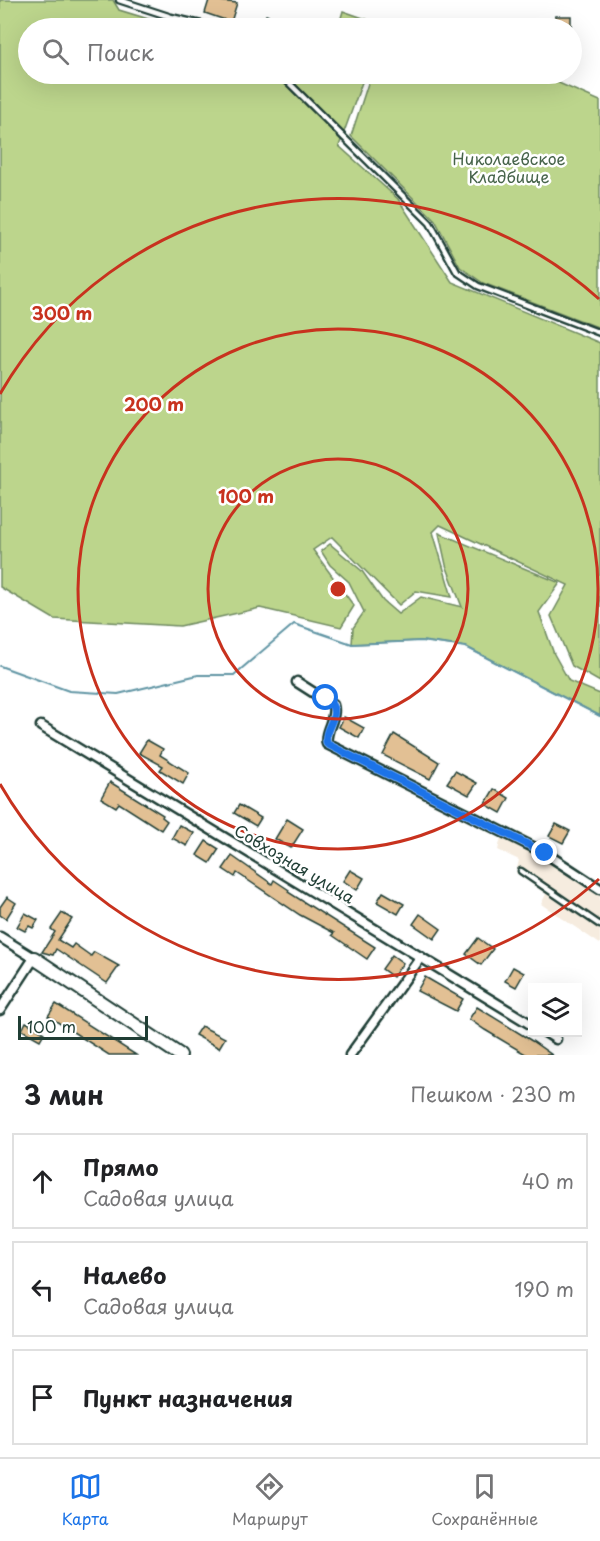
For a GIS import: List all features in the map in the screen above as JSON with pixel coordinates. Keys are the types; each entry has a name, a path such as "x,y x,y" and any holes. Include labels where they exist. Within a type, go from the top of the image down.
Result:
{"street":[{"path":"297,682 333,705 335,712 326,737 327,744 545,853 600,889"},
{"name":"Совхозная улица","path":"41,726 528,1023"},
{"path":"0,937 180,1055"},
{"path":"350,1055 421,957"},
{"path":"0,1010 34,958"}],"lane":[{"path":"119,0 175,18"},
{"path":"290,84 430,223 457,272 478,286 600,333"},
{"path":"521,871 600,925"}],"shaded area":[{"path":"501,837 543,855 600,893 600,944 541,904 546,894 516,873 519,860 498,850"}],"green space":[{"path":"0,0 113,0 119,10 145,18 18,18 18,84 361,84 339,146 398,199 452,282 600,343 600,682 572,666 551,616 568,585 440,525 433,532 452,597 416,591 399,605 332,537 313,550 354,606 341,627 260,608 180,626 54,619 0,587"},
{"path":"343,11 363,18 341,18"},
{"name":"Николаевское Кладбище","path":"368,84 561,84 600,101 600,328 483,283 460,267 435,220 351,136"},
{"path":"439,533 560,583 539,612 554,654 569,681 600,694 600,716 466,647 421,641 352,644 353,628 364,612 349,582 330,565 321,551 330,544 362,571 383,601 398,614 421,597 462,607 446,565"}],"building":[{"path":"209,0 237,3 232,18 219,18 205,13"},
{"path":"555,16 571,16 571,18 555,18"},
{"path":"344,717 364,728 359,738 339,727"},
{"path":"394,734 439,762 430,779 383,755"},
{"path":"147,740 163,749 160,755 189,773 183,784 160,770 163,766 139,753"},
{"path":"455,771 477,783 469,795 447,783"},
{"path":"110,782 163,815 162,817 167,821 161,830 119,803 116,807 101,798"},
{"path":"494,789 509,798 501,813 485,804"},
{"path":"239,805 261,818 256,826 234,813"},
{"path":"287,819 303,829 291,848 275,839"},
{"path":"556,824 570,831 563,843 549,836"},
{"path":"179,825 194,833 187,846 172,838"},
{"path":"206,841 219,849 210,863 197,855"},
{"path":"232,856 272,884 274,880 289,890 288,892 375,947 367,959 332,935 334,933 300,915 237,873 235,877 223,869"},
{"path":"350,870 364,878 357,890 343,881"},
{"path":"383,892 404,904 398,914 377,902"},
{"path":"7,897 16,903 6,919 0,915 0,907"},
{"path":"25,913 38,920 33,928 29,926 25,931 17,927"},
{"path":"62,913 72,919 58,940 71,948 74,944 91,956 94,952 119,966 107,983 56,949 53,955 42,952 55,932 51,929"},
{"path":"420,914 441,929 434,939 413,924"},
{"path":"478,938 493,949 481,965 466,954"},
{"path":"392,955 403,963 393,977 382,969"},
{"path":"513,967 524,973 516,987 505,981"},
{"path":"425,977 463,999 456,1011 417,991"},
{"path":"56,1004 136,1055 109,1055 48,1016"},
{"path":"477,1007 552,1055 527,1055 485,1030 469,1019"},
{"path":"26,1022 44,1033 40,1040 22,1030"},
{"path":"201,1026 225,1038 219,1048 195,1035"}],"waterway":[{"path":"0,666 69,691 118,694 198,675 234,675 294,624 352,644 421,641 466,647 600,716"}],"route":[{"path":"326,698 333,705 335,712 326,737 327,744 545,853"}]}
